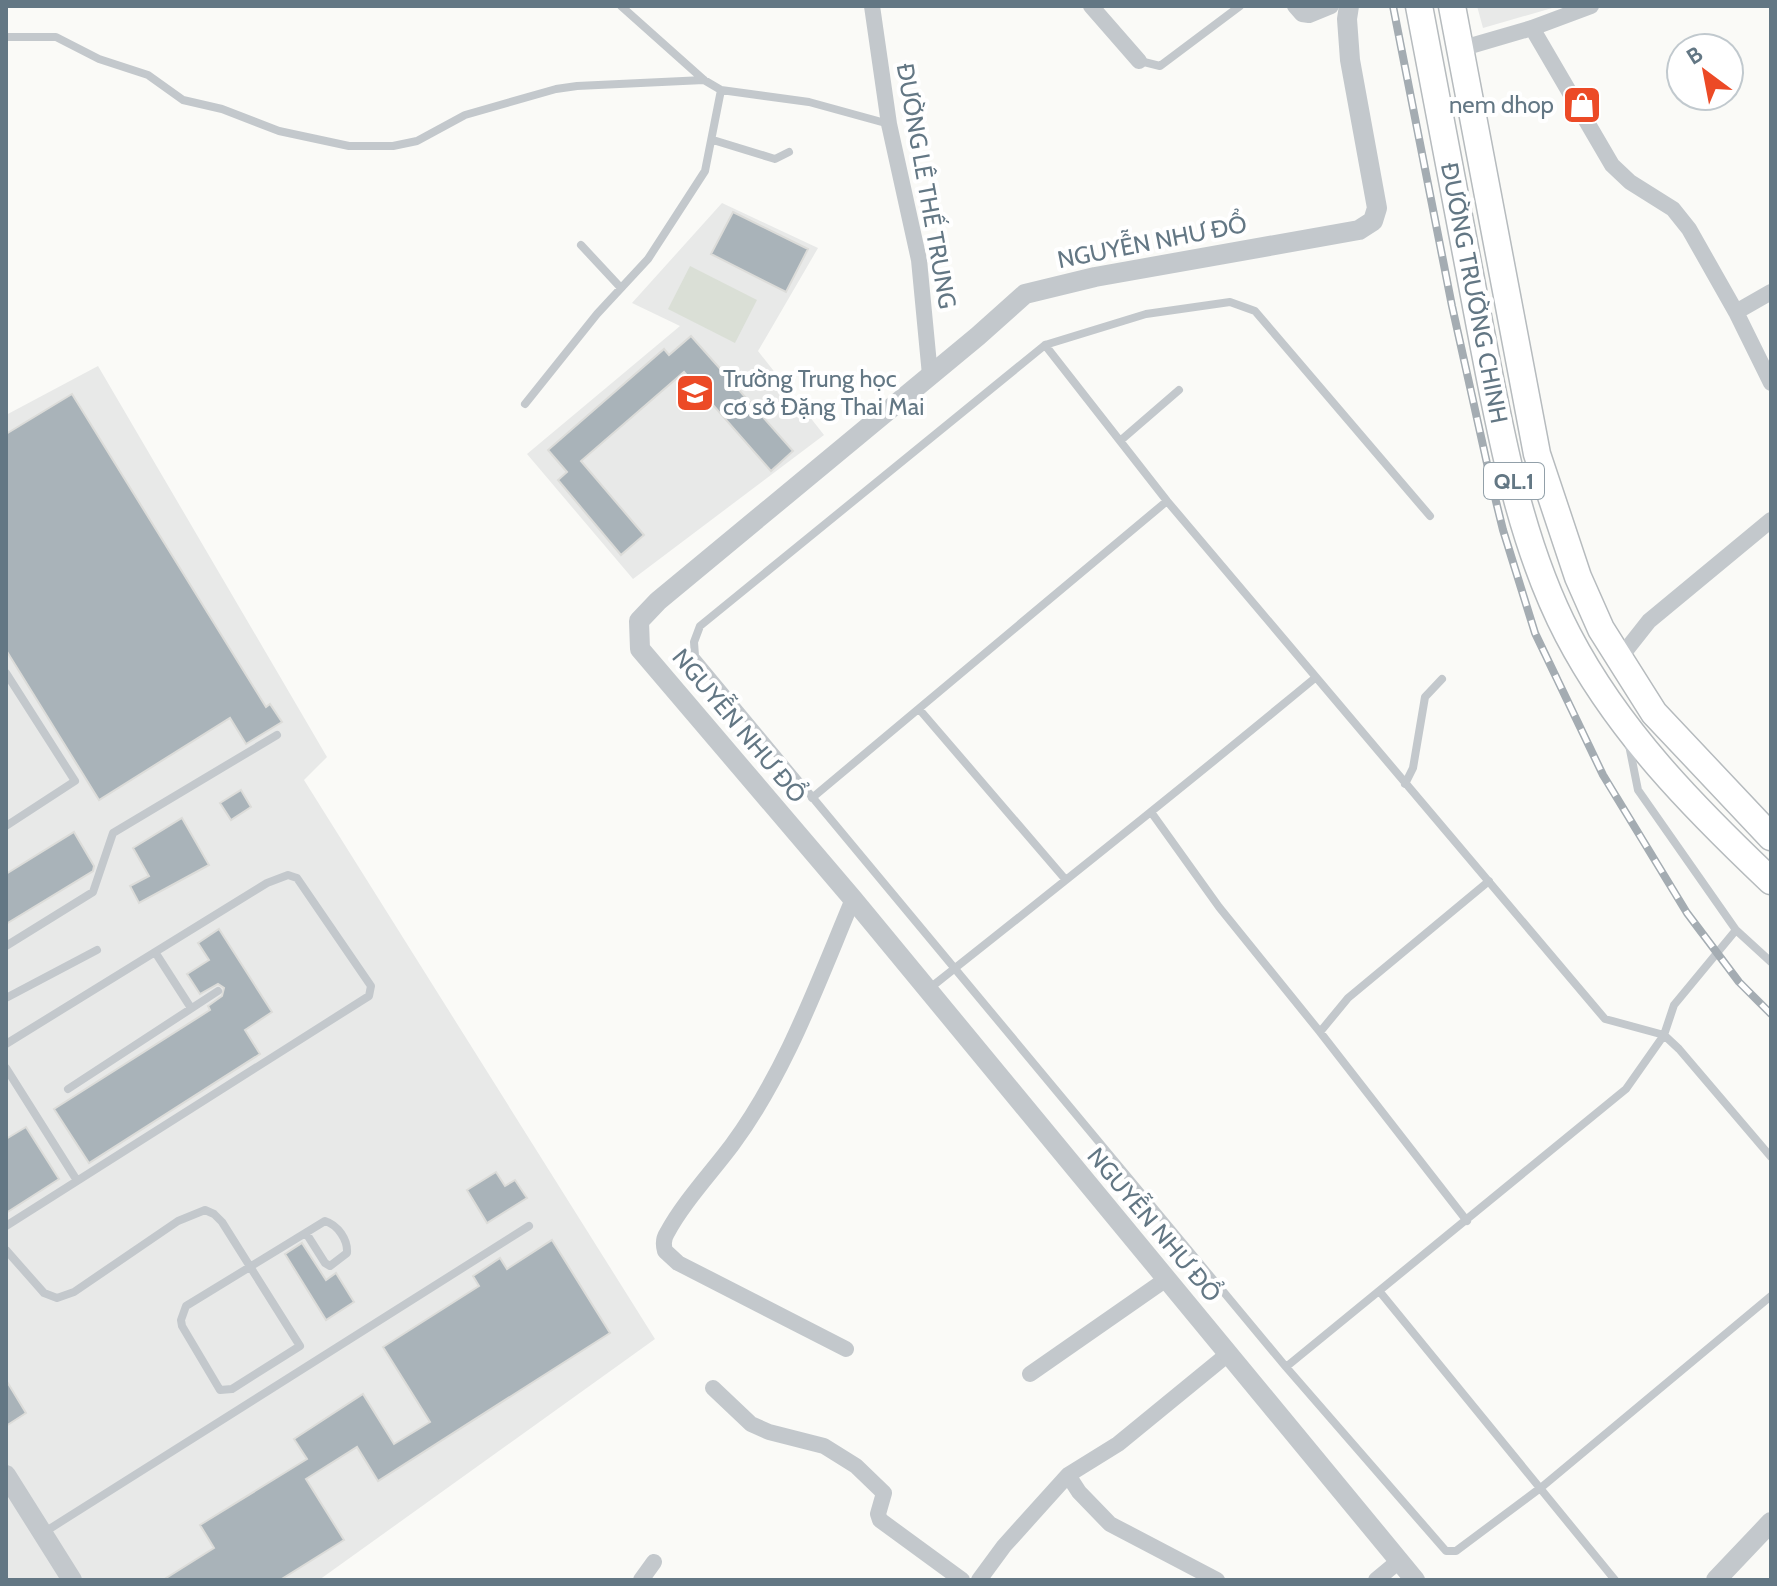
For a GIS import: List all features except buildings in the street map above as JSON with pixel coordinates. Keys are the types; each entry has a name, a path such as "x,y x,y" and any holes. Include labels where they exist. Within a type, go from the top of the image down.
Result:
{"highway":[{"name":"ĐƯỜNG TRƯỜNG CHINH","path":"1419,6 1495,405 1521,512 1543,576 1567,632 1628,731 1690,801 1771,881"},
{"name":"ĐƯỜNG TRƯỜNG CHINH","path":"1452,6 1537,454 1578,577 1601,629 1654,713 1771,837"}],"street":[{"name":"ĐƯỜNG LÊ THẾ TRUNG","path":"872,6 889,124 919,260 930,375"},
{"path":"1091,6 1139,61"},
{"path":"1295,6 1302,14 1309,15 1331,6"},
{"name":"NGUYỄN NHƯ ĐỔ","path":"1349,6 1350,60 1377,208 1373,221 1359,230 1095,277 1025,294 658,601 639,621 640,649 853,899 1415,1580"},
{"path":"1460,49 1532,28 1591,6"},
{"path":"1532,28 1612,165 1630,182 1673,209 1689,229 1736,312 1771,383"},
{"path":"1736,312 1771,292"},
{"path":"1619,659 1649,621 1769,527"},
{"path":"846,1349 678,1263 665,1251 663,1243 675,1221 738,1137 775,1076 853,899"},
{"path":"1030,1374 1165,1280"},
{"path":"979,1580 1004,1546 1068,1475 1118,1444 1228,1354"},
{"path":"713,1388 751,1424 769,1432 824,1446 856,1466 884,1493 878,1514 880,1520 962,1580"},
{"path":"1068,1475 1079,1492 1110,1524 1217,1580"},
{"path":"7,1478 72,1580"},
{"path":"1716,1580 1771,1522"},
{"path":"1376,1580 1399,1561"},
{"path":"641,1580 654,1562"}],"lane":[{"path":"621,6 704,80 721,90 809,102 889,124"},
{"path":"1139,61 1160,66 1240,6"},
{"path":"6,37 56,37 99,59 148,75 183,100 222,109 279,131 349,146 393,146 417,141 476,111 556,89 704,80"},
{"path":"525,404 648,259 705,171 721,90"},
{"path":"713,140 775,159 789,152"},
{"path":"581,245 621,288"},
{"path":"1430,516 1255,311 1230,302 1146,314 1045,345 700,626 694,642 695,656 1286,1367 1446,1551 1456,1551 1540,1488 1771,1296"},
{"path":"1045,345 1167,501 1605,1019 1664,1035 1771,1157"},
{"path":"1120,441 1179,390"},
{"path":"812,798 1167,501"},
{"path":"6,673 75,781 6,826"},
{"path":"927,991 1315,678"},
{"path":"1405,784 1413,768 1425,697 1442,679"},
{"path":"919,709 1065,879"},
{"path":"1654,713 1628,731 1638,790 1736,930 1771,962"},
{"path":"6,946 93,892 113,833 277,735"},
{"path":"1151,812 1219,907 1467,1221"},
{"path":"6,1044 267,883 288,875 297,878 371,986 369,996 6,1226"},
{"path":"1320,1032 1348,998 1489,881"},
{"path":"1286,1367 1626,1089 1664,1035 1674,1005 1736,930"},
{"path":"6,998 97,950"},
{"path":"155,952 191,1008"},
{"path":"68,1089 218,991"},
{"path":"6,1068 76,1179"},
{"path":"6,1250 44,1293 57,1298 74,1292 178,1221 205,1210 214,1214 222,1222 251,1268 300,1346 232,1389 220,1390 182,1326 186,1306 251,1268 306,1233 325,1221 332,1224 348,1247 347,1253 330,1266 306,1233"},
{"path":"43,1533 529,1226"},
{"path":"1380,1292 1615,1580"}],"shaded area":[{"path":"1477,6 1559,6 1483,28"},
{"name":"Trường Trung học cơ sở Đặng Thai Mai","path":"722,203 818,248 758,351 824,435 633,579 527,454 680,326 632,303"},
{"path":"690,266 757,300 735,343 668,309"},
{"path":"98,366 327,757 304,780 655,1339 319,1580 6,1580 6,415"}],"railway":[{"path":"1393,6 1452,306 1490,477 1535,633 1603,775 1687,913 1739,982 1771,1014"}],"place":[{"name":"nem dhop","path":"1582,105"},
{"name":"Trường Trung học cơ sở Đặng Thai Mai","path":"695,393"}]}
